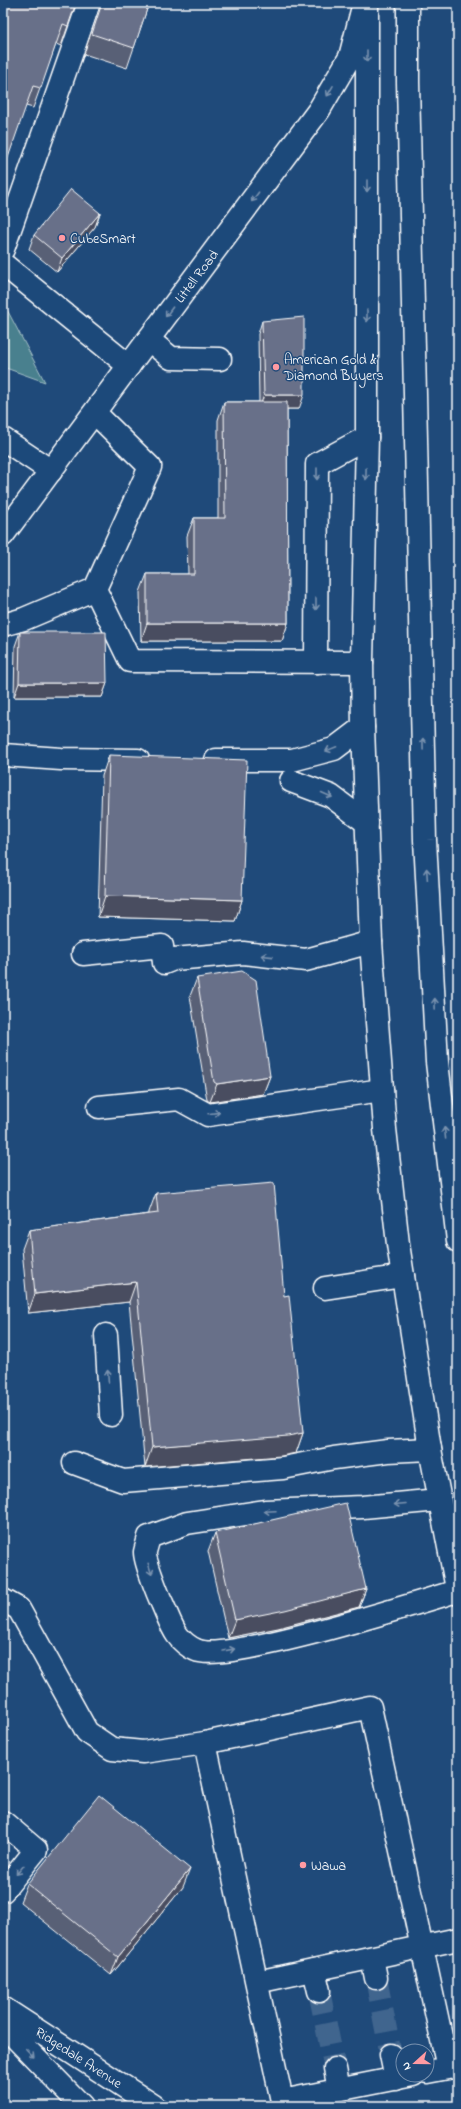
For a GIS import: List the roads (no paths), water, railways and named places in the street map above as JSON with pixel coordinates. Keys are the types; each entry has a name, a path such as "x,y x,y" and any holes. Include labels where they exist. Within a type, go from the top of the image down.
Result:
{"main road":[{"path":"3,249 88,3"},
{"name":"Littell Road","path":"3,535 320,110 350,57 364,3"},
{"path":"367,3 367,437 362,662 370,942 382,1090 403,1276 430,1449 458,1592 272,1642 221,1651 198,1651 179,1639 159,1597 145,1553 149,1537 187,1523 265,1511 439,1500"},
{"path":"408,3 408,82 425,840 433,954 437,1062 458,1241"},
{"path":"3,264 129,366"},
{"path":"149,340 171,358 220,359"},
{"path":"3,625 24,619 95,589 150,467 95,412"},
{"path":"316,662 317,464 367,437"},
{"path":"3,439 51,471"},
{"path":"95,589 130,661 362,662"},
{"path":"292,771 334,749 363,727"},
{"path":"3,755 61,759 157,760"},
{"path":"196,760 292,771 331,796 367,823"},
{"path":"83,954 162,946 164,963 174,959 243,953 306,960 370,942"},
{"path":"99,1107 179,1099 208,1114 382,1090"},
{"path":"325,1288 403,1276"},
{"path":"106,1335 111,1414"},
{"path":"74,1463 123,1481 283,1468 348,1456 430,1449"},
{"path":"3,1600 19,1609 87,1732 112,1749 143,1752 205,1743 370,1707 448,2068 435,2070"},
{"path":"205,1743 282,2101 337,2079 395,2077"},
{"path":"3,1822 36,1850 3,1891"},
{"path":"256,1982 317,1980 374,1968 423,1947 458,1939"},
{"name":"Ridgedale Avenue","path":"3,2008 154,2106"},
{"name":"Ridgedale Avenue","path":"3,2025 82,2106"},
{"path":"391,2055 395,2062"}],"tunnel":[{"path":"376,1978 391,2055"},
{"path":"319,1991 335,2069"}],"place":[{"name":"CubeSmart","path":"62,238"},
{"name":"American Gold & Diamond Buyers","path":"276,367"},
{"name":"Wawa","path":"303,1865"}]}
